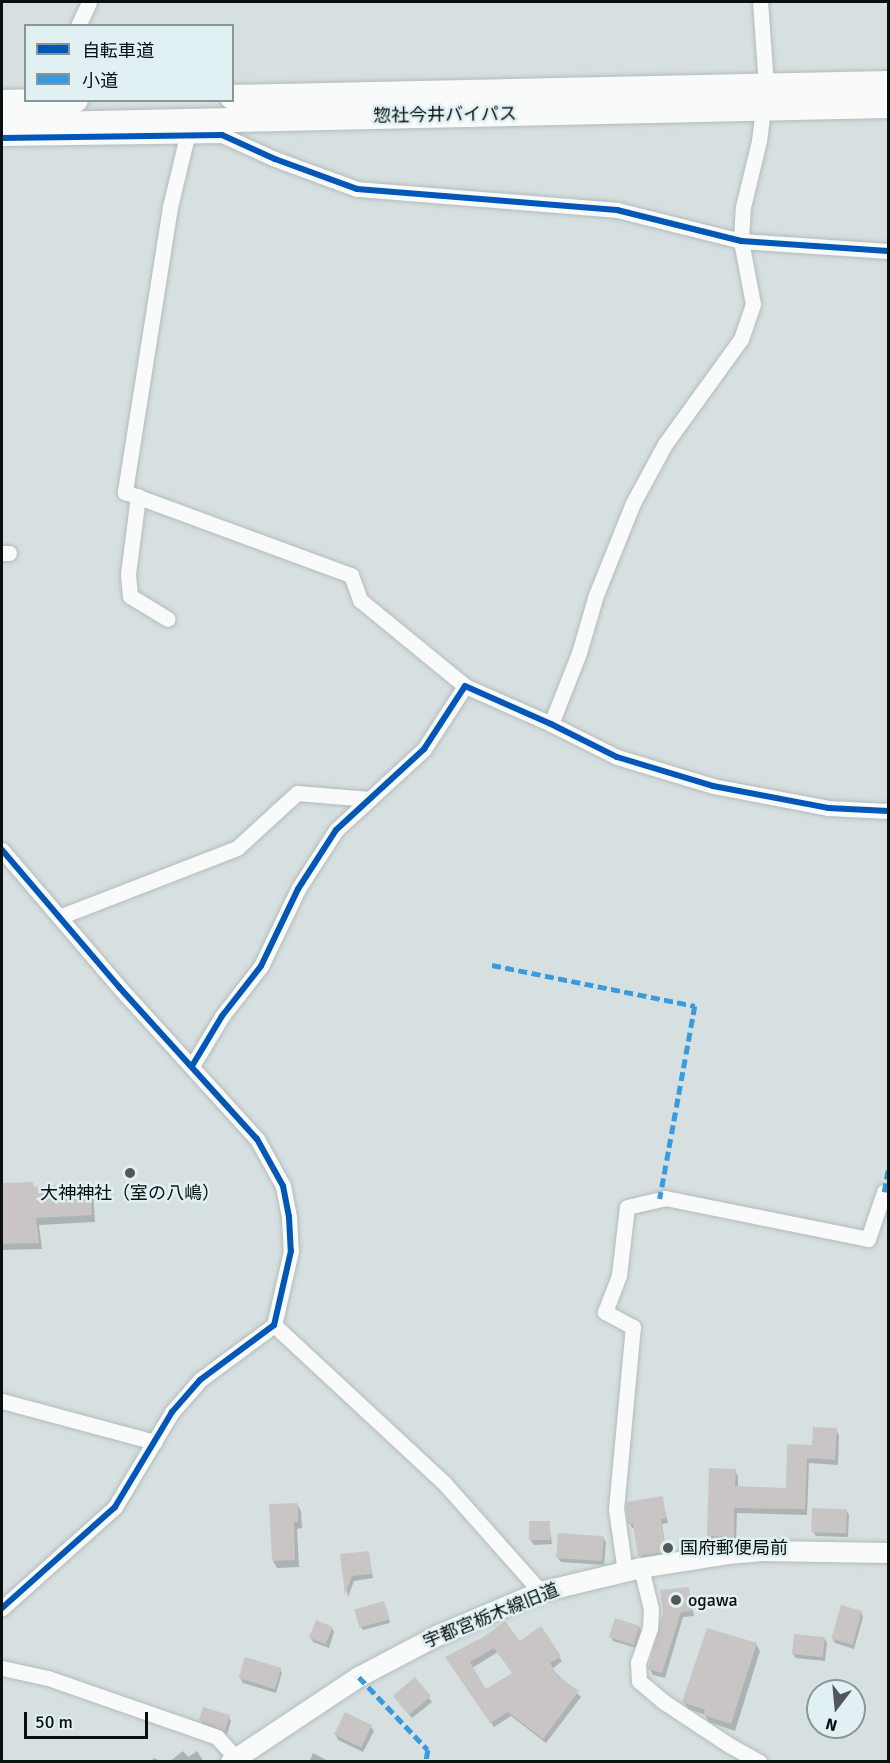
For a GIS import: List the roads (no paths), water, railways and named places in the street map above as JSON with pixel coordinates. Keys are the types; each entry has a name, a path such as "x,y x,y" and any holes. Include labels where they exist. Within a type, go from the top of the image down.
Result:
{"main road":[{"name":"惣社今井バイパス","path":"6,129 764,96 888,83"},
{"name":"惣社今井バイパス","path":"234,97 764,96 888,106"},
{"path":"2,102 24,101"}],"street":[{"path":"79,24 89,2"},
{"path":"551,724 579,653 596,595 633,503 665,444 741,339 753,304 741,241 743,207 759,141 764,96 760,2"},
{"path":"6,129 25,102"},
{"path":"6,129 188,136 222,135 275,159 357,189 617,210 741,241 888,251"},
{"path":"188,136 170,207 125,492 351,575 360,600 465,686 551,724 617,757 713,786 828,808 888,811"},
{"path":"138,496 128,574 130,596 168,619"},
{"path":"192,1066 222,1016 261,966 298,889 336,830 424,749 465,686"},
{"path":"59,917 237,848 297,793 370,799"},
{"path":"2,850 257,1139 283,1186 289,1217 291,1251 274,1325 200,1380 172,1412 116,1507 2,1608"},
{"path":"760,1761 711,1733 664,1702 639,1681 638,1662 650,1628 651,1609 633,1570 616,1509 633,1327 605,1312 619,1275 627,1207 664,1198 868,1239 884,1192 888,1193"},
{"path":"274,1325 445,1485 541,1592"},
{"path":"2,1401 155,1442"},
{"name":"宇都宮栃木線旧道","path":"234,1760 359,1677 439,1635 541,1592 633,1570 762,1551 888,1553"},
{"path":"2,1668 48,1678 217,1737 234,1760"}],"place":[{"name":"大神神社（室の八嶋）","path":"130,1173"},
{"name":"国府郵便局前","path":"668,1548"},
{"name":"ogawa","path":"676,1600"}]}
